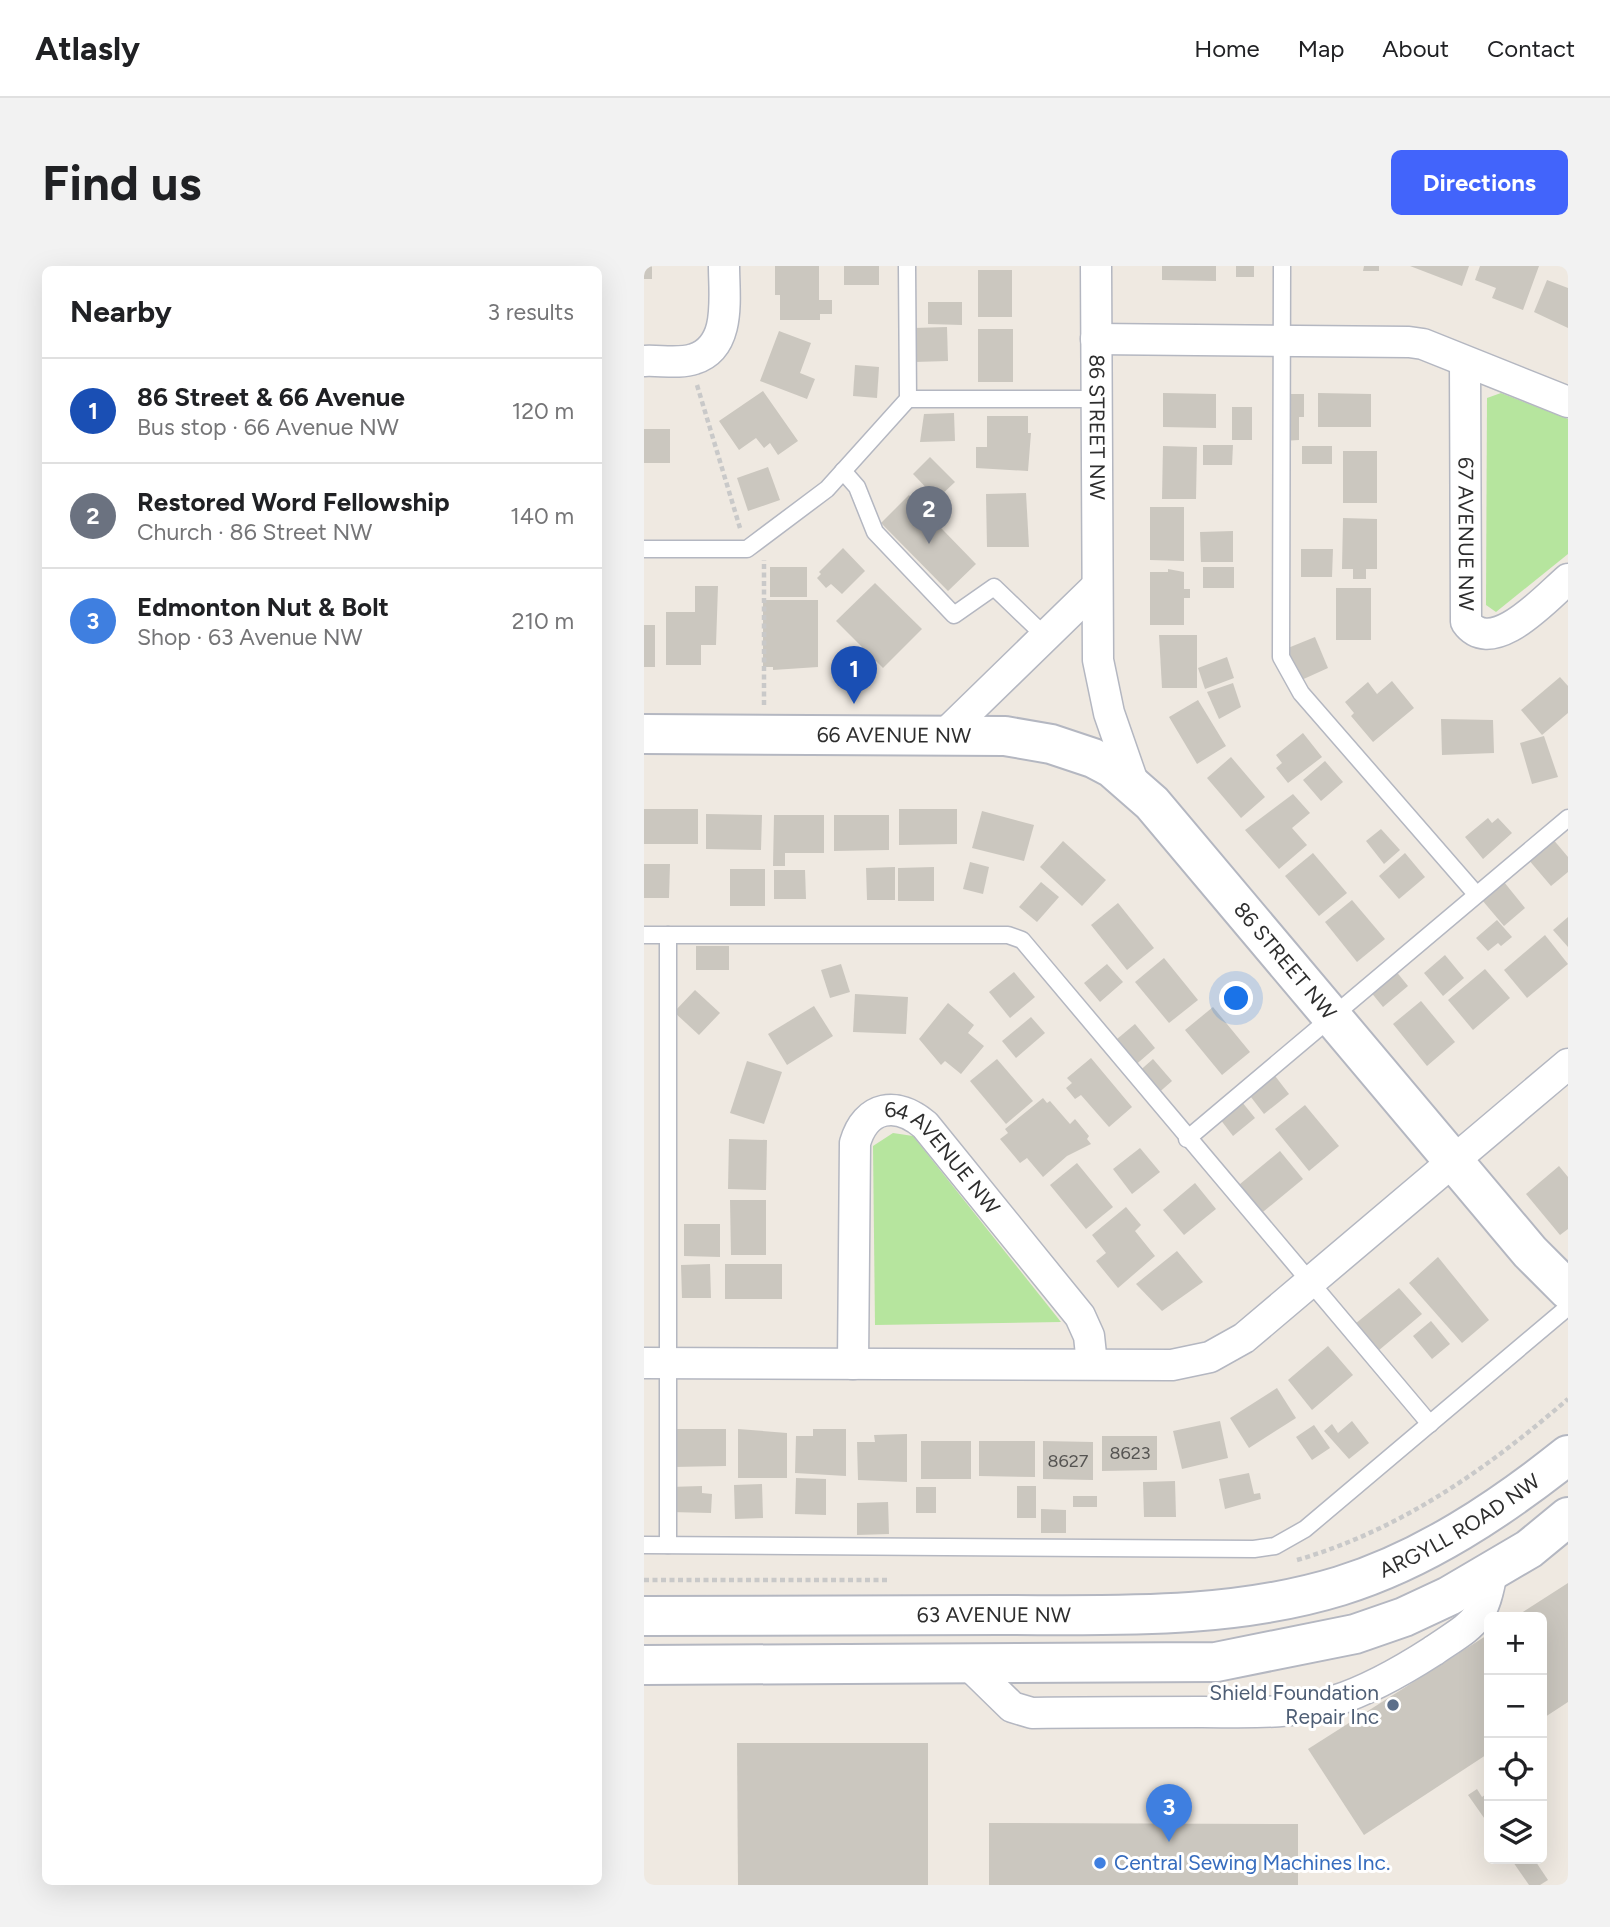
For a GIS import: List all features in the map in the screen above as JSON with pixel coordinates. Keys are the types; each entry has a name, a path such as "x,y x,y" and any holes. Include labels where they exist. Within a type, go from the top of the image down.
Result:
{"main road":[{"name":"66 AVENUE NW","path":"644,734 1005,736 1051,744 1093,758 1134,785"},
{"name":"86 STREET NW","path":"1134,785 1530,1252 1568,1290"},
{"name":"ARGYLL ROAD NW","path":"1342,1585 1394,1565 1473,1523 1568,1455"},
{"path":"644,1665 970,1666 1216,1662 1355,1634 1449,1596 1550,1539 1568,1517"},
{"name":"63 AVENUE NW","path":"644,1616 1187,1613 1268,1603 1342,1585"}],"street":[{"path":"644,360 692,360 713,346 723,324 724,266"},
{"name":"86 STREET NW","path":"1096,266 1098,660 1116,738 1134,785"},
{"path":"1096,339 1409,342 1568,402"},
{"name":"67 AVENUE NW","path":"1465,362 1466,622 1481,634 1495,634 1508,629 1568,579"},
{"path":"945,734 1096,587"},
{"path":"656,1363 1172,1365 1220,1353 1244,1338 1568,1064"},
{"name":"64 AVENUE NW","path":"853,1364 855,1143 867,1120 891,1110 902,1110 925,1125 1080,1317 1089,1336 1091,1364"},
{"path":"970,1666 1012,1707 1032,1713 1265,1712 1333,1702 1377,1684 1454,1636 1481,1615 1488,1598 1492,1571"}],"lane":[{"path":"644,549 747,549 827,489 908,399 907,266"},
{"path":"1282,266 1281,657 1300,693 1476,894"},
{"path":"908,399 1097,398"},
{"path":"843,471 857,486 875,532 954,615 994,587 1045,636"},
{"path":"1187,1139 1568,818"},
{"path":"644,935 1008,935 1022,940 1187,1139 1430,1424"},
{"path":"668,935 656,1363 668,1545"},
{"path":"644,1545 1069,1549 1254,1549 1275,1546 1299,1534 1568,1307"}],"green space":[{"path":"1501,393 1568,419 1568,554 1496,612 1486,605 1487,398"},
{"path":"893,1133 913,1136 1061,1322 875,1325 873,1146"}],"building":[{"path":"644,266 652,266 652,279 644,279"},
{"path":"775,266 819,266 819,300 832,300 832,314 820,314 820,320 780,320 780,295 775,295"},
{"path":"844,266 879,266 879,285 844,285"},
{"path":"1162,266 1216,266 1216,281 1162,280"},
{"path":"1236,266 1254,266 1254,277 1236,277"},
{"path":"1364,266 1379,266 1379,271 1363,271"},
{"path":"1410,266 1469,266 1462,286"},
{"path":"1480,266 1539,266 1523,310 1492,298 1496,288 1475,280"},
{"path":"978,270 1012,270 1012,317 978,317"},
{"path":"1547,280 1568,288 1568,328 1534,312"},
{"path":"928,302 962,302 962,325 928,324"},
{"path":"947,327 948,361 914,362 913,328"},
{"path":"978,329 1013,329 1013,382 978,382"},
{"path":"779,331 811,343 800,373 815,379 807,399 760,381"},
{"path":"855,365 879,367 877,398 853,396"},
{"path":"763,391 798,441 778,455 770,443 764,448 756,438 739,450 719,421"},
{"path":"1163,393 1216,394 1216,428 1163,427"},
{"path":"1318,393 1371,394 1371,427 1318,427"},
{"path":"1280,394 1304,394 1304,417 1299,417 1299,440 1282,441"},
{"path":"1232,407 1252,407 1252,440 1232,440"},
{"path":"954,413 955,441 920,442 924,414"},
{"path":"987,416 1028,416 1028,433 1031,433 1028,471 976,468 976,447 987,447"},
{"path":"644,429 670,429 670,463 644,463"},
{"path":"1203,445 1233,445 1232,465 1203,465"},
{"path":"1163,446 1197,447 1196,499 1162,499"},
{"path":"1302,446 1332,446 1332,464 1302,464"},
{"path":"1343,451 1377,451 1377,503 1343,503"},
{"path":"930,457 955,482 937,499 913,474"},
{"path":"768,467 780,500 748,511 737,478"},
{"path":"1026,493 1029,547 987,547 986,494"},
{"path":"909,495 976,564 948,591 881,523"},
{"path":"1150,507 1184,507 1184,561 1150,560"},
{"path":"1343,518 1377,519 1377,569 1366,569 1366,579 1353,579 1353,569 1342,569"},
{"path":"1233,531 1233,562 1201,562 1200,532"},
{"path":"843,548 865,571 842,594 831,584 826,588 817,578 821,574 819,572"},
{"path":"1301,549 1333,549 1332,577 1301,577"},
{"path":"770,567 807,567 807,597 770,597"},
{"path":"1203,567 1234,567 1234,588 1203,588"},
{"path":"1168,569 1184,572 1184,589 1190,589 1190,598 1184,598 1184,625 1150,625 1150,572 1168,572"},
{"path":"875,583 922,629 883,668 836,621"},
{"path":"695,586 718,586 716,645 701,645 701,665 666,665 666,612 695,612"},
{"path":"1336,588 1371,588 1371,640 1336,640"},
{"path":"763,600 818,600 818,667 773,670 773,667 763,667"},
{"path":"644,625 655,625 655,667 644,667"},
{"path":"1159,635 1197,635 1197,688 1162,688"},
{"path":"1315,637 1328,668 1297,682 1283,650"},
{"path":"1227,657 1234,678 1205,689 1198,668"},
{"path":"1560,677 1568,686 1568,713 1542,735 1521,710"},
{"path":"1392,681 1414,708 1373,742 1351,716 1354,713 1345,702 1368,682 1377,694"},
{"path":"1233,683 1241,707 1219,719 1207,692"},
{"path":"1198,700 1226,746 1197,764 1169,717"},
{"path":"1441,719 1493,720 1494,753 1442,755"},
{"path":"1303,733 1322,757 1288,783 1276,768 1282,763 1276,755"},
{"path":"1544,736 1558,777 1532,784 1520,743"},
{"path":"1231,757 1265,797 1241,818 1207,778"},
{"path":"1325,761 1343,782 1321,801 1303,780"},
{"path":"1293,794 1310,813 1292,828 1307,845 1279,869 1245,830"},
{"path":"644,809 698,809 698,844 644,844"},
{"path":"899,809 957,809 957,844 899,845"},
{"path":"982,811 1034,825 1024,861 972,848"},
{"path":"706,814 762,815 761,850 706,849"},
{"path":"774,815 824,815 824,853 785,853 785,866 773,866"},
{"path":"834,815 889,815 889,850 834,851"},
{"path":"1488,818 1492,823 1498,818 1512,833 1483,859 1465,837"},
{"path":"1381,829 1400,850 1384,864 1366,841"},
{"path":"1552,838 1568,857 1568,872 1551,886 1528,859"},
{"path":"1063,841 1106,880 1082,906 1040,867"},
{"path":"1313,853 1347,893 1319,916 1285,876"},
{"path":"1405,853 1425,877 1399,899 1379,876"},
{"path":"970,862 989,867 983,894 963,889"},
{"path":"644,864 670,864 669,898 644,898"},
{"path":"895,867 895,900 867,900 866,868"},
{"path":"934,867 934,901 898,901 898,868"},
{"path":"730,869 765,869 765,906 730,906"},
{"path":"774,870 805,870 806,899 774,899"},
{"path":"1041,882 1059,897 1037,922 1019,907"},
{"path":"1504,882 1525,908 1504,926 1482,900"},
{"path":"1352,900 1385,939 1357,962 1325,922"},
{"path":"1118,903 1154,948 1127,970 1091,925"},
{"path":"1568,917 1568,947 1553,930"},
{"path":"1497,920 1512,937 1501,946 1498,943 1488,951 1476,938"},
{"path":"1545,935 1568,964 1527,998 1504,970"},
{"path":"696,946 729,946 729,970 696,970"},
{"path":"1445,955 1464,978 1443,996 1424,973"},
{"path":"1164,958 1198,1000 1169,1023 1135,982"},
{"path":"841,964 850,992 830,998 821,970"},
{"path":"1107,964 1123,982 1100,1002 1084,983"},
{"path":"1485,969 1510,998 1473,1030 1448,1000"},
{"path":"1395,970 1408,986 1383,1007 1370,991"},
{"path":"1014,972 1035,997 1010,1018 989,992"},
{"path":"695,990 720,1013 699,1035 674,1012"},
{"path":"855,994 908,997 906,1034 853,1032"},
{"path":"1421,1001 1455,1042 1427,1066 1393,1024"},
{"path":"948,1003 974,1025 968,1033 984,1046 961,1074 945,1061 941,1065 919,1039"},
{"path":"814,1006 833,1036 787,1065 768,1034"},
{"path":"1213,1007 1250,1052 1222,1075 1185,1030"},
{"path":"1031,1017 1045,1033 1016,1058 1002,1041"},
{"path":"1135,1024 1155,1048 1132,1068 1111,1044"},
{"path":"1091,1058 1132,1107 1109,1127 1081,1095 1075,1099 1066,1088 1072,1083 1067,1078"},
{"path":"997,1059 1033,1101 1006,1124 970,1081"},
{"path":"1153,1059 1172,1081 1155,1096 1136,1074"},
{"path":"747,1061 782,1072 764,1124 730,1113"},
{"path":"1272,1072 1289,1094 1264,1114 1247,1092"},
{"path":"1043,1098 1047,1103 1050,1101 1070,1124 1075,1119 1089,1136 1087,1139 1091,1144 1067,1156 1043,1177 1027,1158 1020,1163 1000,1139 1008,1133 1005,1129"},
{"path":"1242,1102 1255,1118 1233,1136 1220,1119"},
{"path":"1305,1105 1339,1146 1309,1171 1275,1129"},
{"path":"729,1139 767,1140 766,1190 728,1189"},
{"path":"1140,1148 1160,1172 1132,1194 1113,1169"},
{"path":"1280,1151 1303,1179 1258,1216 1234,1189"},
{"path":"1077,1163 1113,1207 1086,1229 1050,1185"},
{"path":"1559,1166 1568,1177 1568,1229 1560,1235 1526,1194"},
{"path":"1195,1183 1216,1209 1184,1235 1163,1210"},
{"path":"730,1200 766,1200 766,1255 731,1255"},
{"path":"1126,1207 1141,1225 1135,1231 1155,1256 1118,1288 1096,1261 1106,1253 1092,1235"},
{"path":"684,1224 720,1224 720,1257 684,1256"},
{"path":"1177,1251 1203,1282 1162,1311 1136,1284"},
{"path":"1438,1257 1489,1320 1462,1343 1409,1283"},
{"path":"710,1264 711,1298 682,1298 681,1265"},
{"path":"725,1264 782,1264 782,1299 725,1299"},
{"path":"1399,1288 1422,1314 1378,1351 1355,1324"},
{"path":"1431,1321 1450,1344 1432,1359 1413,1336"},
{"path":"1328,1346 1353,1375 1312,1410 1288,1380"},
{"path":"1277,1388 1296,1418 1249,1448 1230,1418"},
{"path":"1220,1421 1228,1458 1182,1469 1173,1431"},
{"path":"1352,1421 1369,1443 1349,1459 1324,1431 1332,1424 1338,1433"},
{"path":"1314,1425 1330,1448 1312,1460 1296,1437"},
{"path":"673,1429 726,1429 726,1466 673,1467"},
{"path":"738,1429 787,1433 787,1478 738,1478"},
{"path":"813,1429 846,1429 846,1476 795,1473 796,1436 813,1436"},
{"path":"907,1434 907,1482 858,1480 857,1442 875,1442 874,1435"},
{"path":"1102,1436 1157,1436 1157,1470 1102,1471"},
{"path":"921,1441 971,1441 971,1479 921,1479"},
{"path":"979,1441 1035,1441 1035,1477 979,1476"},
{"path":"1043,1441 1093,1442 1093,1480 1043,1479"},
{"path":"1249,1473 1254,1494 1260,1493 1261,1499 1225,1509 1219,1479"},
{"path":"796,1478 826,1479 826,1515 795,1514"},
{"path":"1175,1481 1176,1517 1144,1517 1143,1482"},
{"path":"762,1484 763,1518 735,1519 734,1485"},
{"path":"702,1486 702,1493 712,1494 711,1513 670,1512 669,1487"},
{"path":"1017,1486 1036,1486 1036,1518 1017,1518"},
{"path":"916,1487 936,1487 936,1513 916,1513"},
{"path":"1073,1496 1097,1496 1097,1507 1073,1507"},
{"path":"888,1502 889,1534 857,1535 857,1503"},
{"path":"1041,1509 1066,1510 1066,1533 1041,1533"},
{"path":"1568,1583 1568,1702 1547,1716 1547,1612 1523,1612"},
{"path":"1484,1637 1484,1756 1364,1835 1308,1749"},
{"path":"737,1743 928,1743 928,1885 738,1885"},
{"path":"1477,1789 1482,1797 1484,1796 1484,1818 1468,1795"},
{"path":"989,1823 1298,1824 1298,1885 989,1885"},
{"path":"1514,1864 1537,1864 1548,1880 1540,1885 1529,1885"}],"place":[{"name":"Restored Word Fellowship","path":"929,544"},
{"name":"86 Street & 66 Avenue","path":"854,704"},
{"name":"Shield Foundation Repair Inc","path":"1393,1705"},
{"name":"Edmonton Nut & Bolt","path":"1169,1842"},
{"name":"Central Sewing Machines Inc.","path":"1100,1863"}]}
